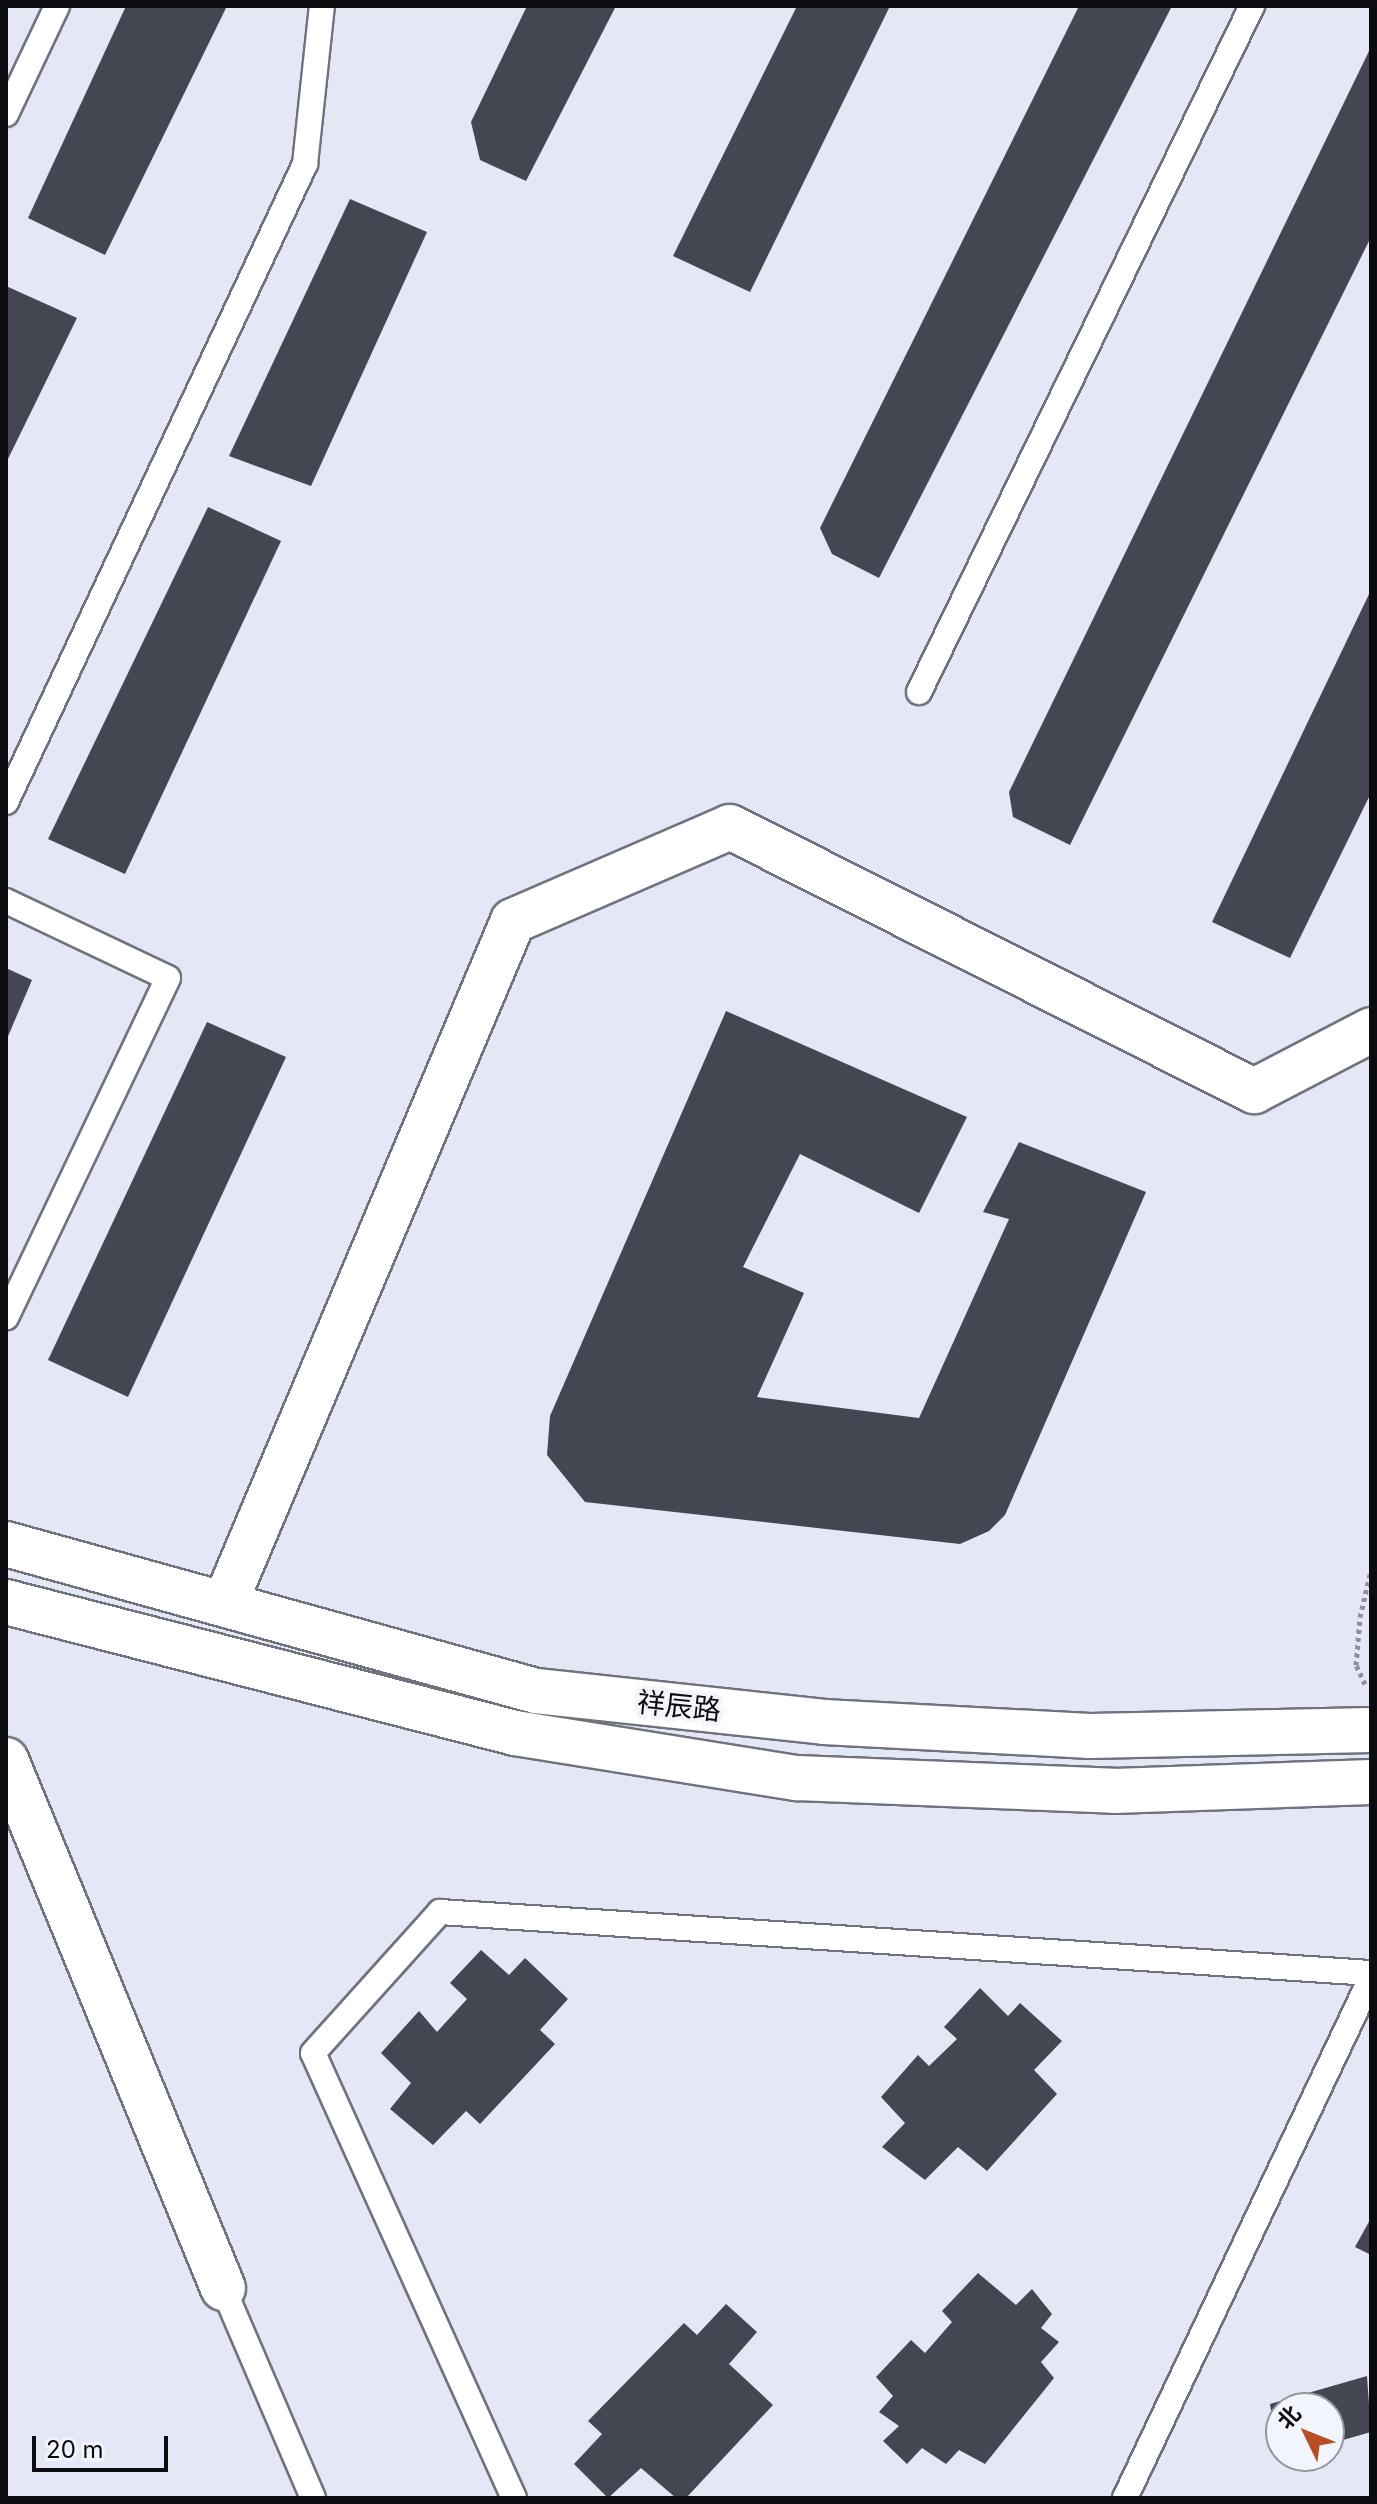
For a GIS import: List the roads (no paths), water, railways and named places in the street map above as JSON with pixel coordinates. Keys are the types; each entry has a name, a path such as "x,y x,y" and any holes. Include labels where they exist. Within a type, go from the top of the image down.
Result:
{"street":[{"path":"225,1603 513,921 730,827 1254,1091 1371,1030"},
{"name":"祥辰路","path":"6,1544 536,1691 824,1722 1090,1736 1369,1709"},
{"name":"祥辰路","path":"6,1602 515,1733 797,1778 1114,1791 1371,1782"},
{"path":"6,1760 223,2288"}],"lane":[{"path":"6,114 57,6"},
{"path":"6,802 305,164 322,6"},
{"path":"919,692 1252,6"},
{"path":"6,901 168,978 6,1317"},
{"path":"514,2498 313,2053 440,1912 1371,1976 1125,2498"},
{"path":"223,2288 313,2498"}]}
